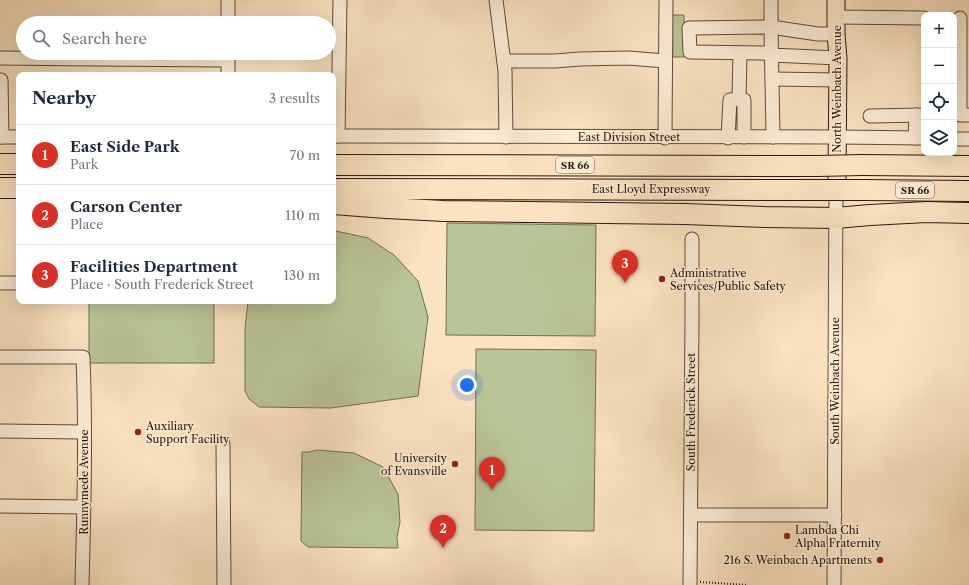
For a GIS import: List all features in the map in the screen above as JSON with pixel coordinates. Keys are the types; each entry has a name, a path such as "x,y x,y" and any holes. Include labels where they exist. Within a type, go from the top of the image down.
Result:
{"highway":[{"path":"0,164 16,164"},
{"name":"SR 66","path":"336,165 969,166"},
{"path":"0,188 16,188"},
{"name":"East Lloyd Expressway","path":"336,189 969,191"},
{"path":"336,204 444,211 685,214 836,218 927,212 969,213"}],"main road":[{"name":"North Weinbach Avenue","path":"836,0 838,58 838,137 836,178"}],"street":[{"path":"228,0 228,16"},
{"path":"336,109 340,0"},
{"path":"496,0 504,61 506,137"},
{"path":"665,138 666,0"},
{"path":"772,0 771,55 773,137"},
{"path":"838,58 771,55 764,53 690,52 689,28 771,27 818,34 836,25 921,18"},
{"path":"961,18 961,115"},
{"path":"739,99 740,53"},
{"path":"0,58 16,58"},
{"path":"504,61 555,61 629,58 665,61"},
{"path":"228,60 228,72"},
{"path":"772,79 838,80"},
{"path":"1,80 1,137 16,137"},
{"path":"772,103 775,96 795,80"},
{"path":"728,138 730,100 739,99 744,100 744,137"},
{"path":"870,116 920,115 920,138"},
{"name":"East Division Street","path":"336,136 920,138"},
{"path":"957,139 969,139"},
{"name":"South Weinbach Avenue","path":"834,585 836,178"},
{"name":"South Frederick Street","path":"692,238 691,515 694,583"},
{"path":"0,283 16,283"},
{"name":"Runnymede Avenue","path":"0,357 83,357 84,507 82,585"},
{"path":"0,431 84,432"},
{"path":"223,444 224,585"},
{"path":"0,506 84,507"},
{"path":"691,515 835,515"}],"path":[{"path":"694,583 748,585"}],"green space":[{"path":"672,15 684,15 684,57 673,57"},
{"path":"447,223 596,225 595,336 446,335"},
{"path":"336,231 368,238 394,255 418,281 428,317 418,396 331,408 259,407 249,399 245,391 245,328 248,304 336,304"},
{"path":"89,304 214,304 214,363 89,363"},
{"path":"476,349 596,350 594,531 475,530"},
{"path":"317,450 354,453 383,467 398,494 400,522 397,537 398,548 308,547 301,541 302,452"}],"place":[{"name":"Administrative Services/Public Safety","path":"662,279"},
{"name":"Facilities Department","path":"625,283"},
{"name":"Auxiliary Support Facility","path":"138,432"},
{"name":"University of Evansville","path":"455,464"},
{"name":"East Side Park","path":"492,490"},
{"name":"Lambda Chi Alpha Fraternity","path":"787,536"},
{"name":"Carson Center","path":"443,548"},
{"name":"216 S. Weinbach Apartments","path":"880,560"}]}
